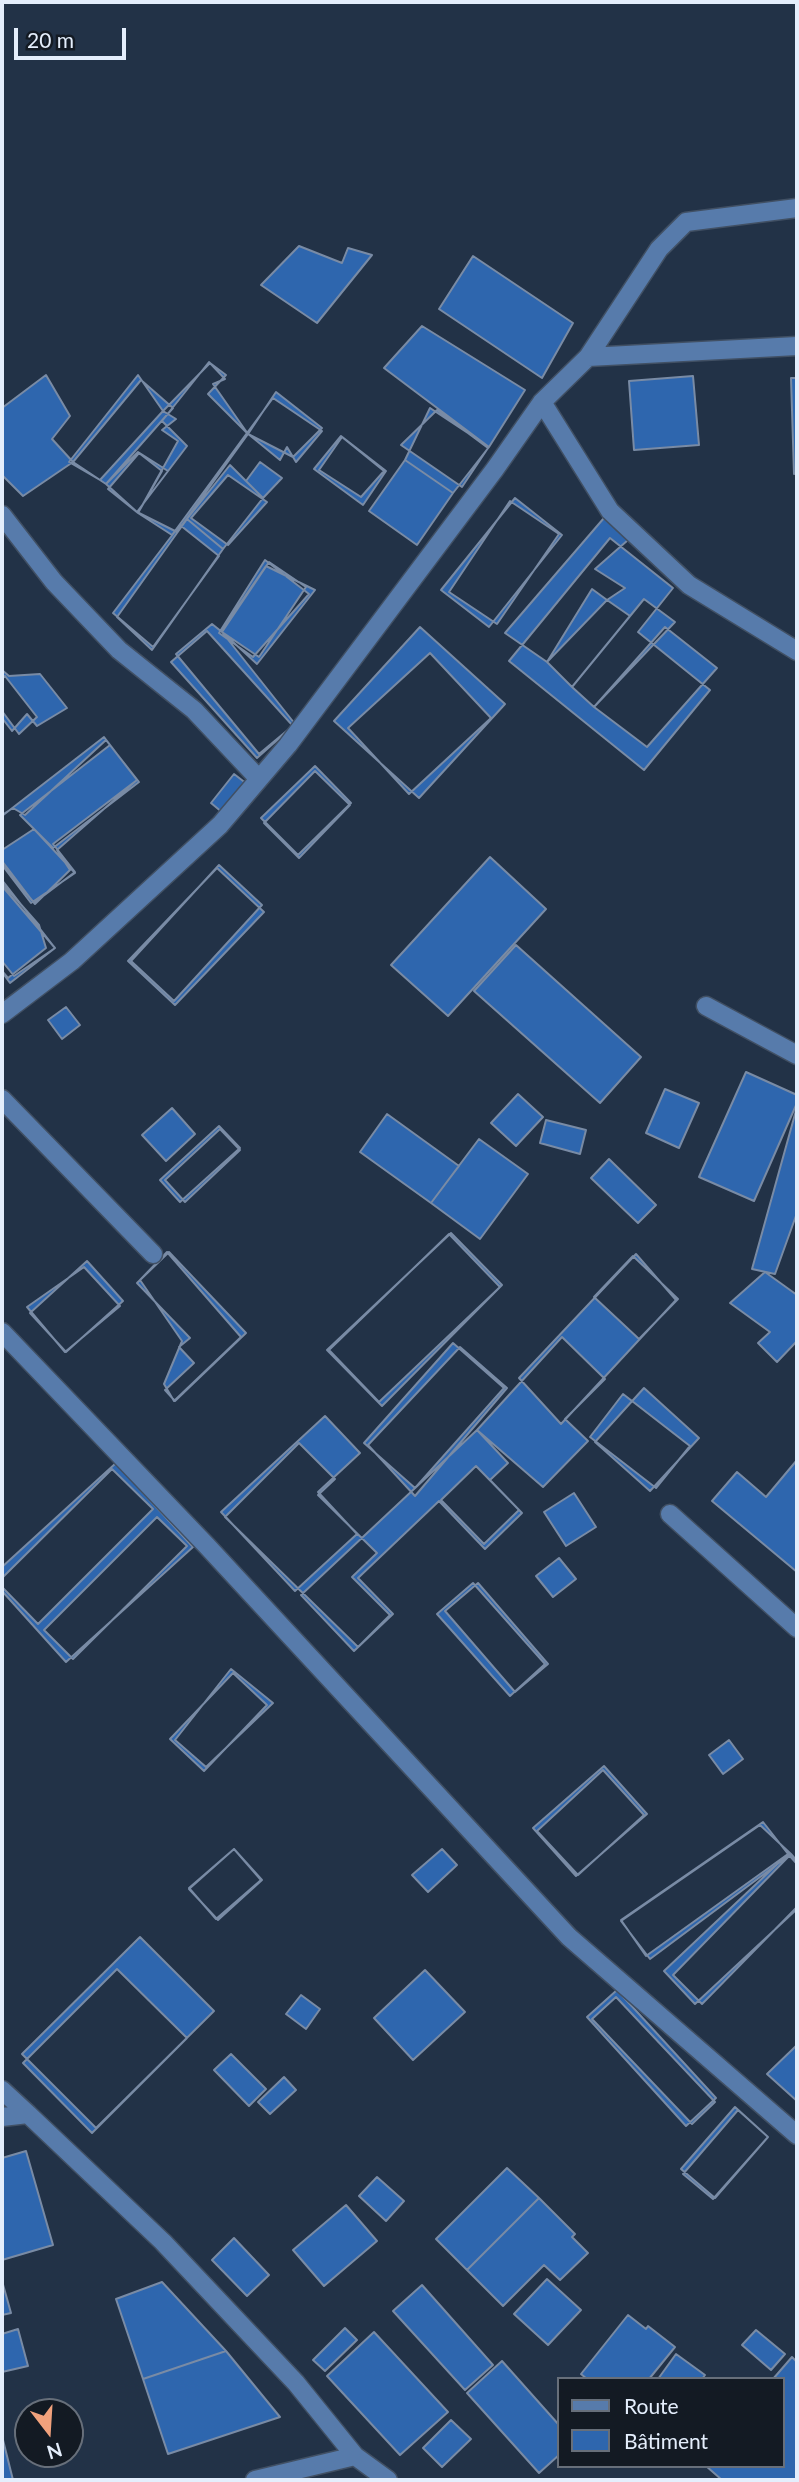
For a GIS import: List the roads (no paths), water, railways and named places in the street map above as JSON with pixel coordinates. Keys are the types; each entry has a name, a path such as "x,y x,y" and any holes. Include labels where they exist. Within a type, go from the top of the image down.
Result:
{"street":[{"path":"2,1014 72,961 220,825 288,745 495,469 542,402 588,357 659,249 686,222 797,208"},
{"path":"588,357 797,346"},
{"path":"542,402 610,511 689,585 797,651"},
{"path":"2,514 54,582 119,650 194,710 259,779"},
{"path":"706,1006 797,1055"},
{"path":"2,1099 153,1254"},
{"path":"2,1332 225,1565 569,1937 797,2135"},
{"path":"670,1514 797,1628"},
{"path":"2,2090 163,2242 296,2383 355,2456 388,2480"},
{"path":"2,2117 28,2114"},
{"path":"255,2480 355,2456"}]}
